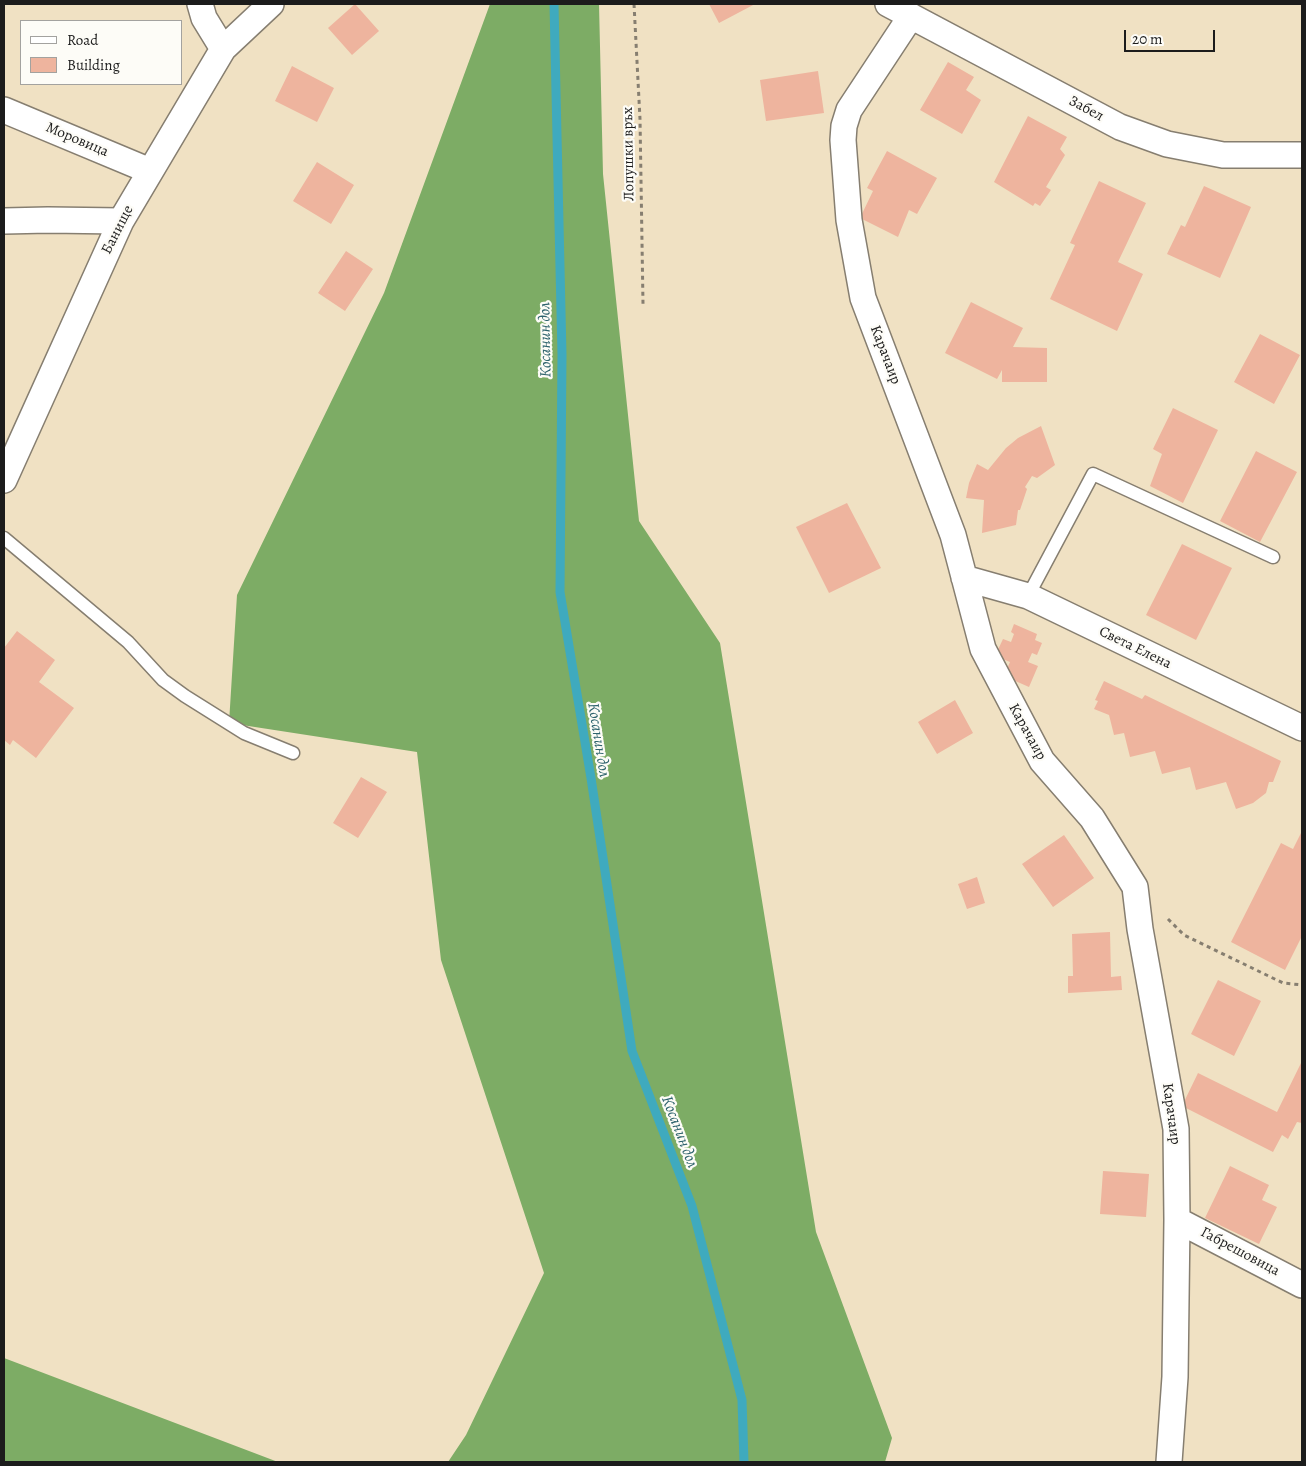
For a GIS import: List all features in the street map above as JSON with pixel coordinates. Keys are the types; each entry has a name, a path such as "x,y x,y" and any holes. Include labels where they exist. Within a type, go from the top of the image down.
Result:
{"street":[{"path":"200,4 204,18 223,49"},
{"name":"Банище","path":"4,480 121,221 223,49 271,4"},
{"name":"Забел","path":"888,4 1120,127 1167,144 1223,155 1302,155"},
{"name":"Карачаир","path":"911,16 849,110 844,126 849,220 863,298 953,536 983,649 1042,761 1092,818 1135,887 1140,929 1176,1129 1175,1377 1169,1462"},
{"name":"Моровица","path":"4,110 150,171"},
{"path":"4,221 121,221"},
{"name":"Света Елена","path":"964,578 1028,596 1302,728"},
{"name":"Габрешовица","path":"1177,1220 1302,1285"}],"lane":[{"path":"1028,596 1093,474 1273,557"},
{"path":"4,538 128,642 163,680 244,734 293,753"}],"path":[{"name":"Лопушки връх","path":"634,4 640,119 643,304"},
{"path":"1135,887 1184,935 1283,983 1302,985"}],"green space":[{"path":"490,4 599,4 603,174 639,521 720,643 816,1232 892,1438 885,1462 448,1462 466,1435 544,1273 441,960 417,752 229,723 237,595 384,293"},
{"path":"4,1358 278,1462 4,1462"}],"building":[{"path":"355,4 379,31 352,55 328,28"},
{"path":"709,4 755,4 719,23"},
{"path":"948,62 974,77 966,90 981,100 962,134 920,110"},
{"path":"292,66 334,88 317,122 275,101"},
{"path":"818,71 824,113 766,121 760,80"},
{"path":"1028,116 1067,137 1060,149 1065,155 1046,187 1051,190 1040,206 1035,203 1033,206 994,182"},
{"path":"887,151 937,178 917,214 909,210 898,237 860,218 873,191 867,188"},
{"path":"317,162 354,185 331,224 293,201"},
{"path":"1099,181 1146,203 1118,262 1143,274 1117,331 1050,299 1075,245 1070,243"},
{"path":"1204,186 1251,207 1220,278 1167,254 1181,225 1185,227"},
{"path":"346,251 373,269 345,311 318,293"},
{"path":"971,302 1023,328 1013,347 1047,348 1047,382 1002,382 1002,370 997,379 945,353"},
{"path":"1260,334 1300,355 1274,404 1234,382"},
{"path":"1173,408 1218,430 1183,503 1150,486 1162,454 1153,449"},
{"path":"1041,426 1055,465 1037,478 1032,476 1025,487 1027,489 1020,510 1018,510 1016,525 982,533 984,500 966,498 969,483 977,464 988,470 1006,448 1018,438"},
{"path":"1256,451 1297,472 1260,542 1220,521"},
{"path":"847,503 881,568 829,593 796,527"},
{"path":"1182,544 1232,568 1196,640 1146,615"},
{"path":"1014,624 1037,634 1035,640 1042,643 1037,655 1032,653 1028,662 1038,666 1029,687 1004,676 1010,662 995,656 1003,639 1011,642 1014,634 1011,632"},
{"path":"17,631 55,660 39,682 74,708 36,758 13,740 10,745 4,740 4,648"},
{"path":"1104,681 1142,699 1145,695 1281,761 1273,782 1269,782 1266,793 1253,803 1236,809 1226,782 1196,790 1190,767 1162,774 1155,751 1130,757 1124,733 1114,735 1109,715 1094,709 1098,701 1095,700"},
{"path":"955,700 973,733 937,754 918,722"},
{"path":"361,777 387,792 358,838 333,823"},
{"path":"1302,831 1302,936 1285,970 1231,942 1281,843 1293,849"},
{"path":"1064,835 1094,878 1053,907 1022,864"},
{"path":"977,877 985,903 967,909 958,884"},
{"path":"1110,932 1111,977 1121,976 1122,990 1068,993 1068,976 1073,976 1072,934"},
{"path":"1218,980 1261,1001 1234,1056 1191,1034"},
{"path":"1302,1061 1302,1123 1297,1122 1288,1139 1282,1135 1273,1152 1182,1106 1198,1073 1277,1112"},
{"path":"1230,1166 1269,1185 1262,1200 1277,1207 1259,1244 1205,1218"},
{"path":"1103,1171 1149,1174 1146,1217 1100,1214"}],"waterway":[{"name":"Косанин дол","path":"554,4 562,355 560,592 591,778 632,1051 692,1206 742,1400 744,1462"}]}
